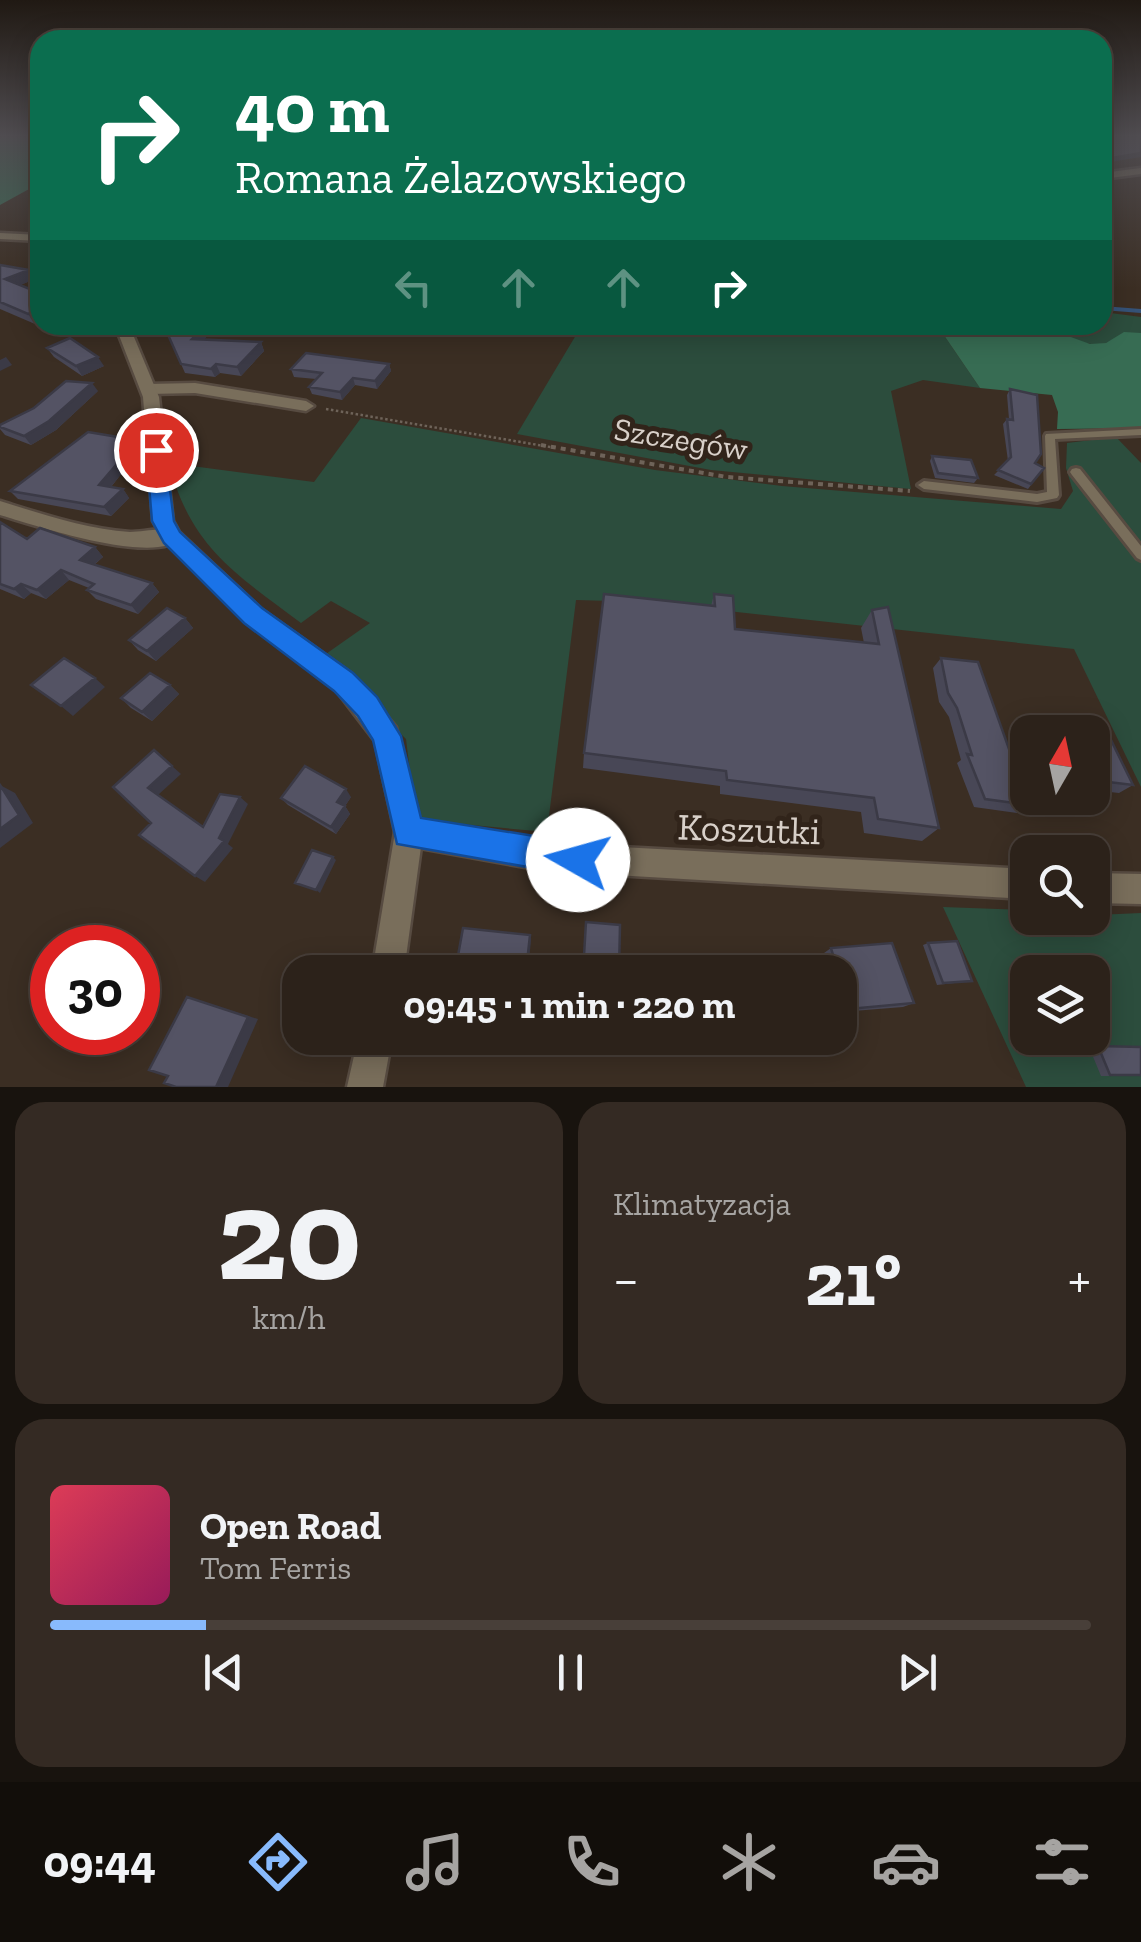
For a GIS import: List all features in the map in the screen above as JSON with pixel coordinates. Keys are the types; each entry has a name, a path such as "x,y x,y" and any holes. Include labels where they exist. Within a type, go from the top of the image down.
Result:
{"street":[{"path":"0,236 30,238"},
{"path":"126,335 149,389 163,521 172,537 253,615 344,682 368,706 386,736 409,832 391,955"},
{"path":"149,389 195,388 306,406"},
{"path":"0,508 105,537 149,541 172,537"},
{"name":"Koszutki","path":"409,832 548,857 1010,883"},
{"path":"1110,888 1141,889"},
{"path":"365,1087 372,1055"}],"lane":[{"path":"924,485 1036,498 1053,495 1050,436 1141,432"},
{"path":"1076,472 1141,555"}],"path":[{"name":"Szczegów","path":"306,406 727,477 921,492 924,485"}],"green space":[{"path":"0,188 30,188 30,188 0,205"},
{"path":"1112,313 1141,317 1141,333 1107,343 1062,335 1112,335"},
{"path":"1124,332 1141,333 1141,428 1057,429 1058,412 1052,395 980,388 944,335 1065,335 1090,344 1106,343"},
{"path":"576,335 944,335 980,388 923,380 891,391 911,489 711,470 517,434"},
{"path":"361,418 655,470 782,486 1061,509 1073,491 1066,468 1067,443 1116,437 1141,463 1141,787 1110,723 1110,715 1106,715 1074,649 646,602 576,600 547,832 416,820 406,739 323,656 370,623 331,601 301,623 256,589 203,538 189,517 169,463 314,482"},
{"path":"943,907 1010,909 1010,935 1110,935 1110,914 1141,913 1141,1087 1026,1087 1011,1055 1110,1055 1110,955 1010,955 1010,1052"}],"building":[{"path":"0,265 29,270 5,279 30,289 30,313 0,302"},
{"path":"196,335 192,339 261,342 237,367 216,364 211,369 181,364 169,337"},
{"path":"70,338 98,357 76,366 47,348"},
{"path":"306,353 389,364 375,381 353,378 340,392 309,387 322,373 291,369"},
{"path":"66,381 92,383 49,421 24,436 0,427 34,408"},
{"path":"1010,389 1037,395 1041,454 1035,463 1044,468 1031,484 998,470 1011,457 1007,419 1013,420"},
{"path":"88,432 124,438 117,451 128,451 99,485 123,489 104,507 10,491"},
{"path":"932,456 971,460 978,478 938,473"},
{"path":"0,522 27,539 40,528 95,547 80,560 152,583 131,605 87,590 94,584 61,570 37,590 21,584 14,589 0,584"},
{"path":"604,594 715,606 714,594 733,596 735,629 879,644 872,610 888,607 939,828 878,819 874,798 727,780 726,771 584,753"},
{"path":"167,608 185,618 147,651 129,640"},
{"path":"64,658 95,678 61,706 31,685"},
{"path":"941,658 978,662 1010,752 1010,802 985,799 967,754 972,755 957,708 948,693"},
{"path":"150,673 170,685 142,712 121,698"},
{"path":"1110,738 1133,785 1110,782"},
{"path":"154,750 172,766 148,788 203,827 220,794 240,797 219,838 224,841 195,876 139,835 151,823 113,787"},
{"path":"305,766 346,789 337,802 345,806 331,827 281,798"},
{"path":"0,785 19,815 0,829"},
{"path":"312,850 333,857 316,890 295,883"},
{"path":"586,922 620,925 619,955 584,955"},
{"path":"463,928 530,935 528,955 458,955"},
{"path":"957,941 972,981 943,983 928,943"},
{"path":"892,943 914,1003 857,1008 857,955 833,955 831,948"},
{"path":"187,997 248,1017 216,1087 176,1087 164,1083 168,1076 149,1070"},
{"path":"1110,1046 1141,1047 1141,1075 1110,1075 1102,1055 1110,1055"}],"waterway":[{"path":"1112,309 1141,311"}],"route":[{"path":"156,450 163,521 172,537 253,615 344,682 368,706 386,736 402,789 409,832 578,860"}]}
